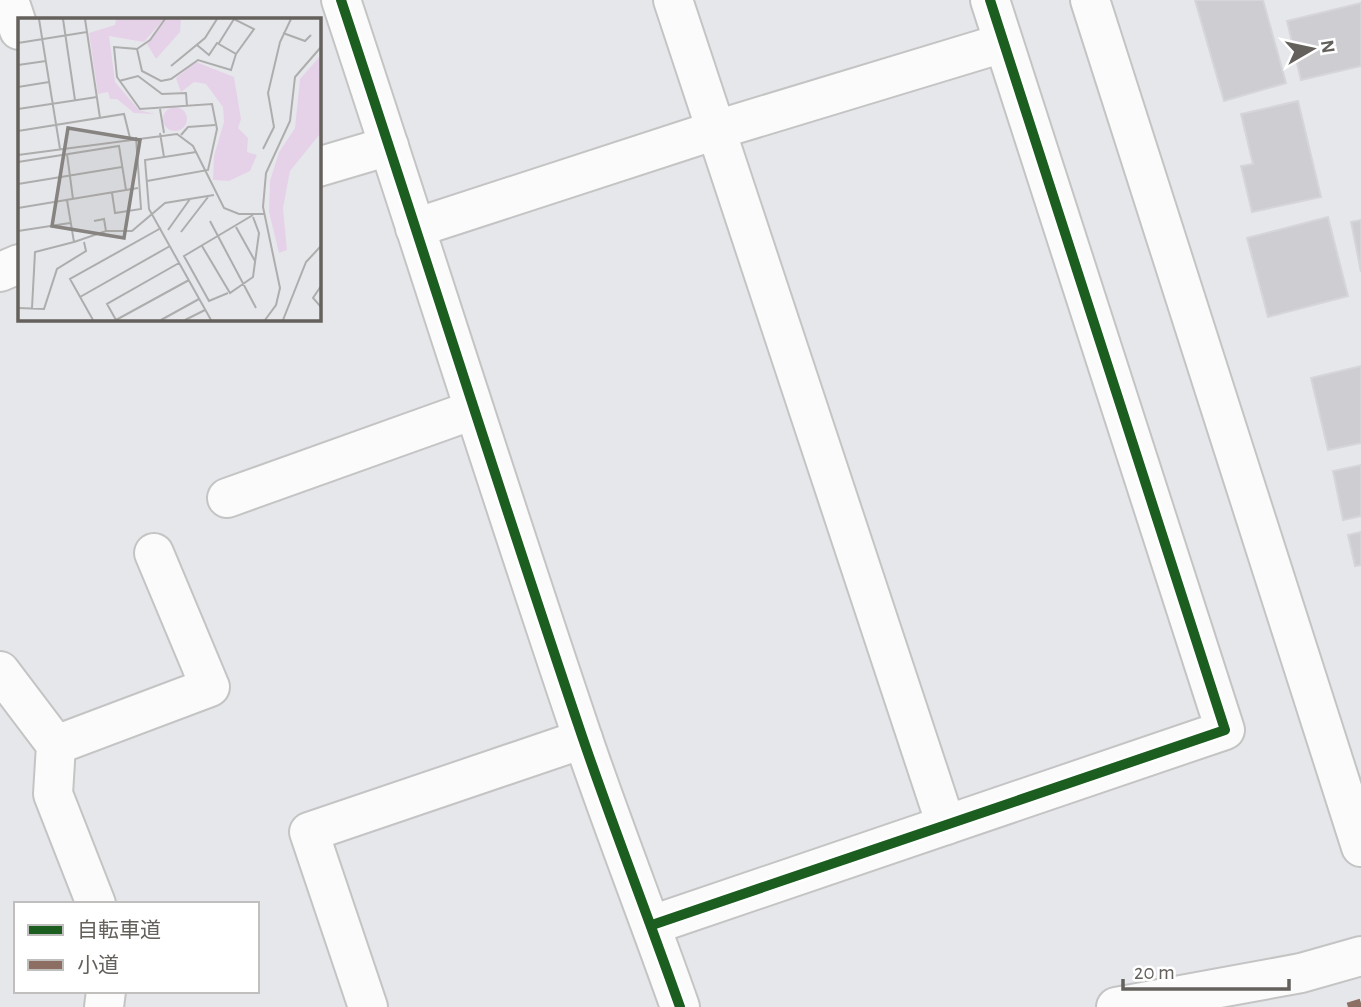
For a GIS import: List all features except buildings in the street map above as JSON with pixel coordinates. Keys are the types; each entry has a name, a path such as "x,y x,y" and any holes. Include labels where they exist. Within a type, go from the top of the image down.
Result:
{"street":[{"path":"9,0 18,27"},
{"path":"341,0 473,410 583,739 680,1007"},
{"path":"673,0 946,825"},
{"path":"652,925 1225,730 990,0"},
{"path":"1090,0 1361,847"},
{"path":"415,228 716,131 1003,43"},
{"path":"320,166 389,146"},
{"path":"0,272 18,264"},
{"path":"227,498 473,410"},
{"path":"56,746 210,687 154,553"},
{"path":"0,671 56,746 53,794 95,902"},
{"path":"368,1007 309,832 583,739"},
{"path":"1116,1007 1301,973 1361,956"}],"marked path":[{"path":"1348,1007 1361,1003"}],"cycle path":[{"path":"341,0 582,736 680,1007"},
{"path":"652,925 1225,730 990,0"}]}
